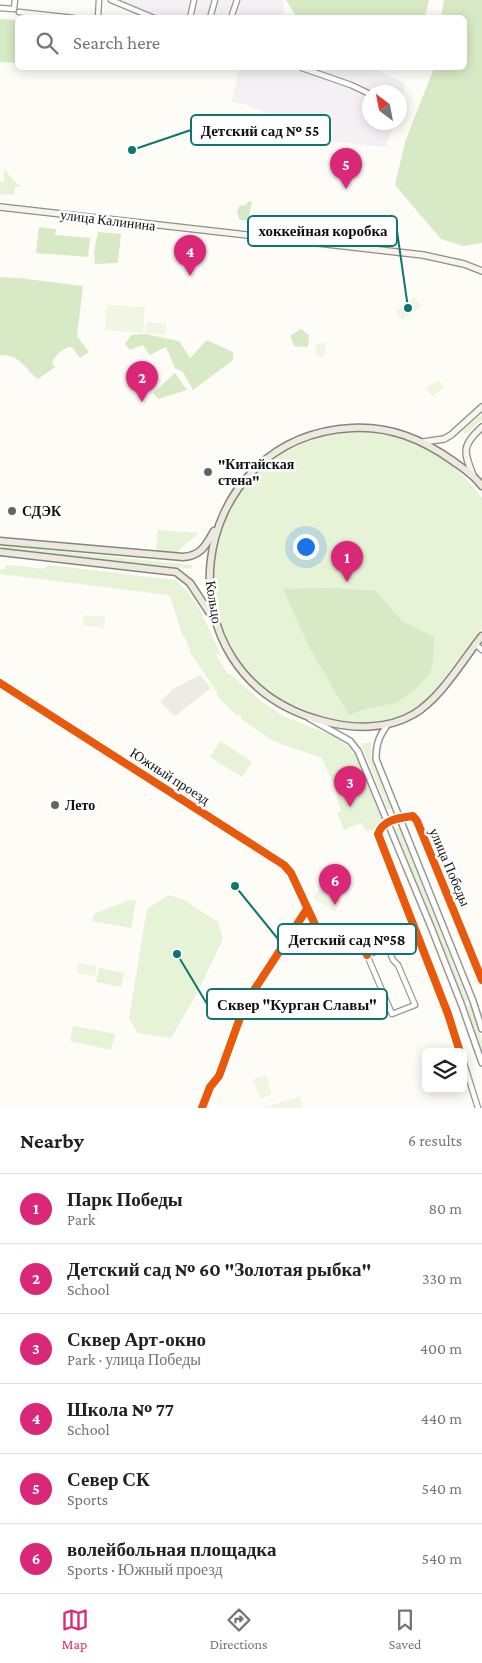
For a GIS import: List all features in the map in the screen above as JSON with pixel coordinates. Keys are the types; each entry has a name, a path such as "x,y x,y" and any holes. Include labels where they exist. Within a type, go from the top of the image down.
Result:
{"main road":[{"name":"улица Калинина","path":"0,207 423,255 464,264 482,271"},
{"path":"423,442 444,439 451,435 482,408"},
{"path":"473,475 466,459 465,450 472,436 482,427"},
{"name":"Кольцо","path":"482,486 473,475 423,442 394,431 368,428 337,430 306,437 286,447 256,468 231,500 220,522 211,555 209,583 217,627 229,652 246,676 281,705 310,718 350,726 388,724 413,715 424,707 443,687 482,636"},
{"path":"0,541 183,558 198,553 206,545 220,522"},
{"path":"0,552 176,572 197,592 217,627"}],"street":[{"path":"0,8 14,9 15,0"},
{"path":"98,15 99,0"},
{"path":"111,0 147,15"},
{"path":"191,15 194,0"},
{"path":"211,15 215,0"},
{"path":"232,15 237,0"},
{"path":"19,12 46,15"},
{"path":"308,70 362,90"},
{"path":"475,644 482,650"},
{"name":"Южный проезд","path":"0,683 284,865 290,870 318,933 362,945 367,955"},
{"path":"310,718 350,740 358,752 459,998 482,1063"},
{"name":"улица Победы","path":"388,724 380,734 376,744 376,759 473,1001 482,1029"},
{"name":"улица Победы","path":"399,818 413,816 417,821 482,980"},
{"path":"399,818 388,822 380,829 378,834 447,1012 459,1048"},
{"path":"202,1108 210,1087 219,1076 245,1004 307,909"},
{"path":"388,948 398,965 415,1005 392,1014 367,955 417,936"},
{"path":"467,1073 478,1108"}],"shaded area":[{"path":"109,0 283,0 285,15 143,15"},
{"path":"239,70 377,70 406,84 362,85 362,130 392,130 386,147 328,141 270,120 271,115 244,104 232,102"},
{"path":"200,675 211,688 175,716 160,702 173,689"}],"green space":[{"path":"286,0 429,0 425,15 295,15"},
{"path":"444,0 482,0 482,243 463,246 441,239 395,185 405,142 433,70 467,70 467,15 441,15"},
{"path":"0,19 15,20 15,63 0,62"},
{"path":"4,169 18,185 21,185 15,187 14,195 0,194 0,182 4,181"},
{"path":"249,201 252,202 248,220 240,220 237,213 239,206 245,205"},
{"path":"39,227 56,229 55,235 90,238 88,257 36,253"},
{"path":"98,232 121,234 118,263 95,264 94,251"},
{"path":"0,277 83,286 77,336 89,352 80,358 72,347 63,350 57,354 52,363 55,367 38,379 18,360 13,357 0,355"},
{"path":"414,297 421,306 402,320 396,311"},
{"path":"107,305 145,307 143,333 105,330"},
{"path":"146,322 166,324 165,335 145,333"},
{"path":"301,329 309,335 308,347 294,346 290,336"},
{"path":"146,334 179,341 190,358 207,340 233,352 233,360 193,390 183,372 175,368 166,347 150,355 143,345 130,350 125,344 131,335"},
{"path":"317,343 326,343 324,357 315,355"},
{"path":"175,373 187,390 158,399 153,393"},
{"path":"439,380 444,388 432,396 426,388"},
{"path":"482,414 482,420 466,434 462,431"},
{"path":"359,431 396,437 428,450 457,470 482,498 482,611 481,630 476,639 428,699 415,710 399,718 389,720 367,723 344,723 325,719 286,702 266,689 238,659 226,637 218,614 214,590 214,566 217,542 226,519 238,497 262,469 290,449 306,442 340,433"},
{"path":"158,530 199,533 179,550 179,553 156,551"},
{"path":"3,545 192,565 192,569 2,549"},
{"path":"50,565 176,580 187,591 199,608 222,657 216,655 228,674 230,673 261,701 283,716 334,736 352,750 352,753 355,752 383,823 374,832 371,829 366,831 362,823 344,830 337,812 341,811 336,797 338,796 336,789 348,785 351,788 349,784 347,783 335,788 322,758 273,741 241,719 241,716 238,714 237,716 217,696 217,692 191,654 168,595 0,574 0,569 4,570 6,566 44,569"},
{"path":"335,588 376,591 402,621 434,637 433,661 430,673 418,687 396,703 365,709 349,715 309,647 283,589"},
{"path":"85,615 105,617 104,628 82,625"},
{"path":"220,741 252,762 242,777 210,757"},
{"path":"371,742 371,757 391,809 388,810 361,744"},
{"path":"399,827 468,1002 465,1003 395,829"},
{"path":"320,888 341,901 335,912 313,898"},
{"path":"169,895 184,900 218,922 223,939 196,995 171,1038 138,1033 129,1018 147,909"},
{"path":"130,900 136,901 131,928 92,921 94,914"},
{"path":"79,963 97,966 95,977 77,973"},
{"path":"99,968 124,973 121,987 96,982"},
{"path":"470,1005 482,1040 482,1052 467,1006"},
{"path":"73,1026 115,1034 111,1050 70,1041"},
{"path":"266,1075 272,1095 260,1099 253,1079"},
{"path":"299,1097 303,1108 262,1108"}],"cycle path":[{"path":"0,683 284,865 291,873 319,933 362,945 367,955"},
{"path":"459,1048 448,1014 378,834 380,829 388,822 413,816 417,821 482,980"},
{"path":"202,1108 210,1087 219,1076 245,1004 307,909"}],"place":[{"name":"Детский сад № 55","path":"132,150"},
{"name":"Север СК","path":"346,189"},
{"name":"Школа № 77","path":"190,276"},
{"name":"хоккейная коробка","path":"408,308"},
{"name":"Детский сад № 60 \"Золотая рыбка\"","path":"142,402"},
{"name":"\"Китайская стена\"","path":"208,472"},
{"name":"СДЭК","path":"12,511"},
{"name":"Парк Победы","path":"347,582"},
{"name":"Лето","path":"55,805"},
{"name":"Сквер Арт-окно","path":"350,807"},
{"name":"Детский сад №58","path":"235,886"},
{"name":"волейбольная площадка","path":"335,905"},
{"name":"Сквер \"Курган Славы\"","path":"177,954"}]}
